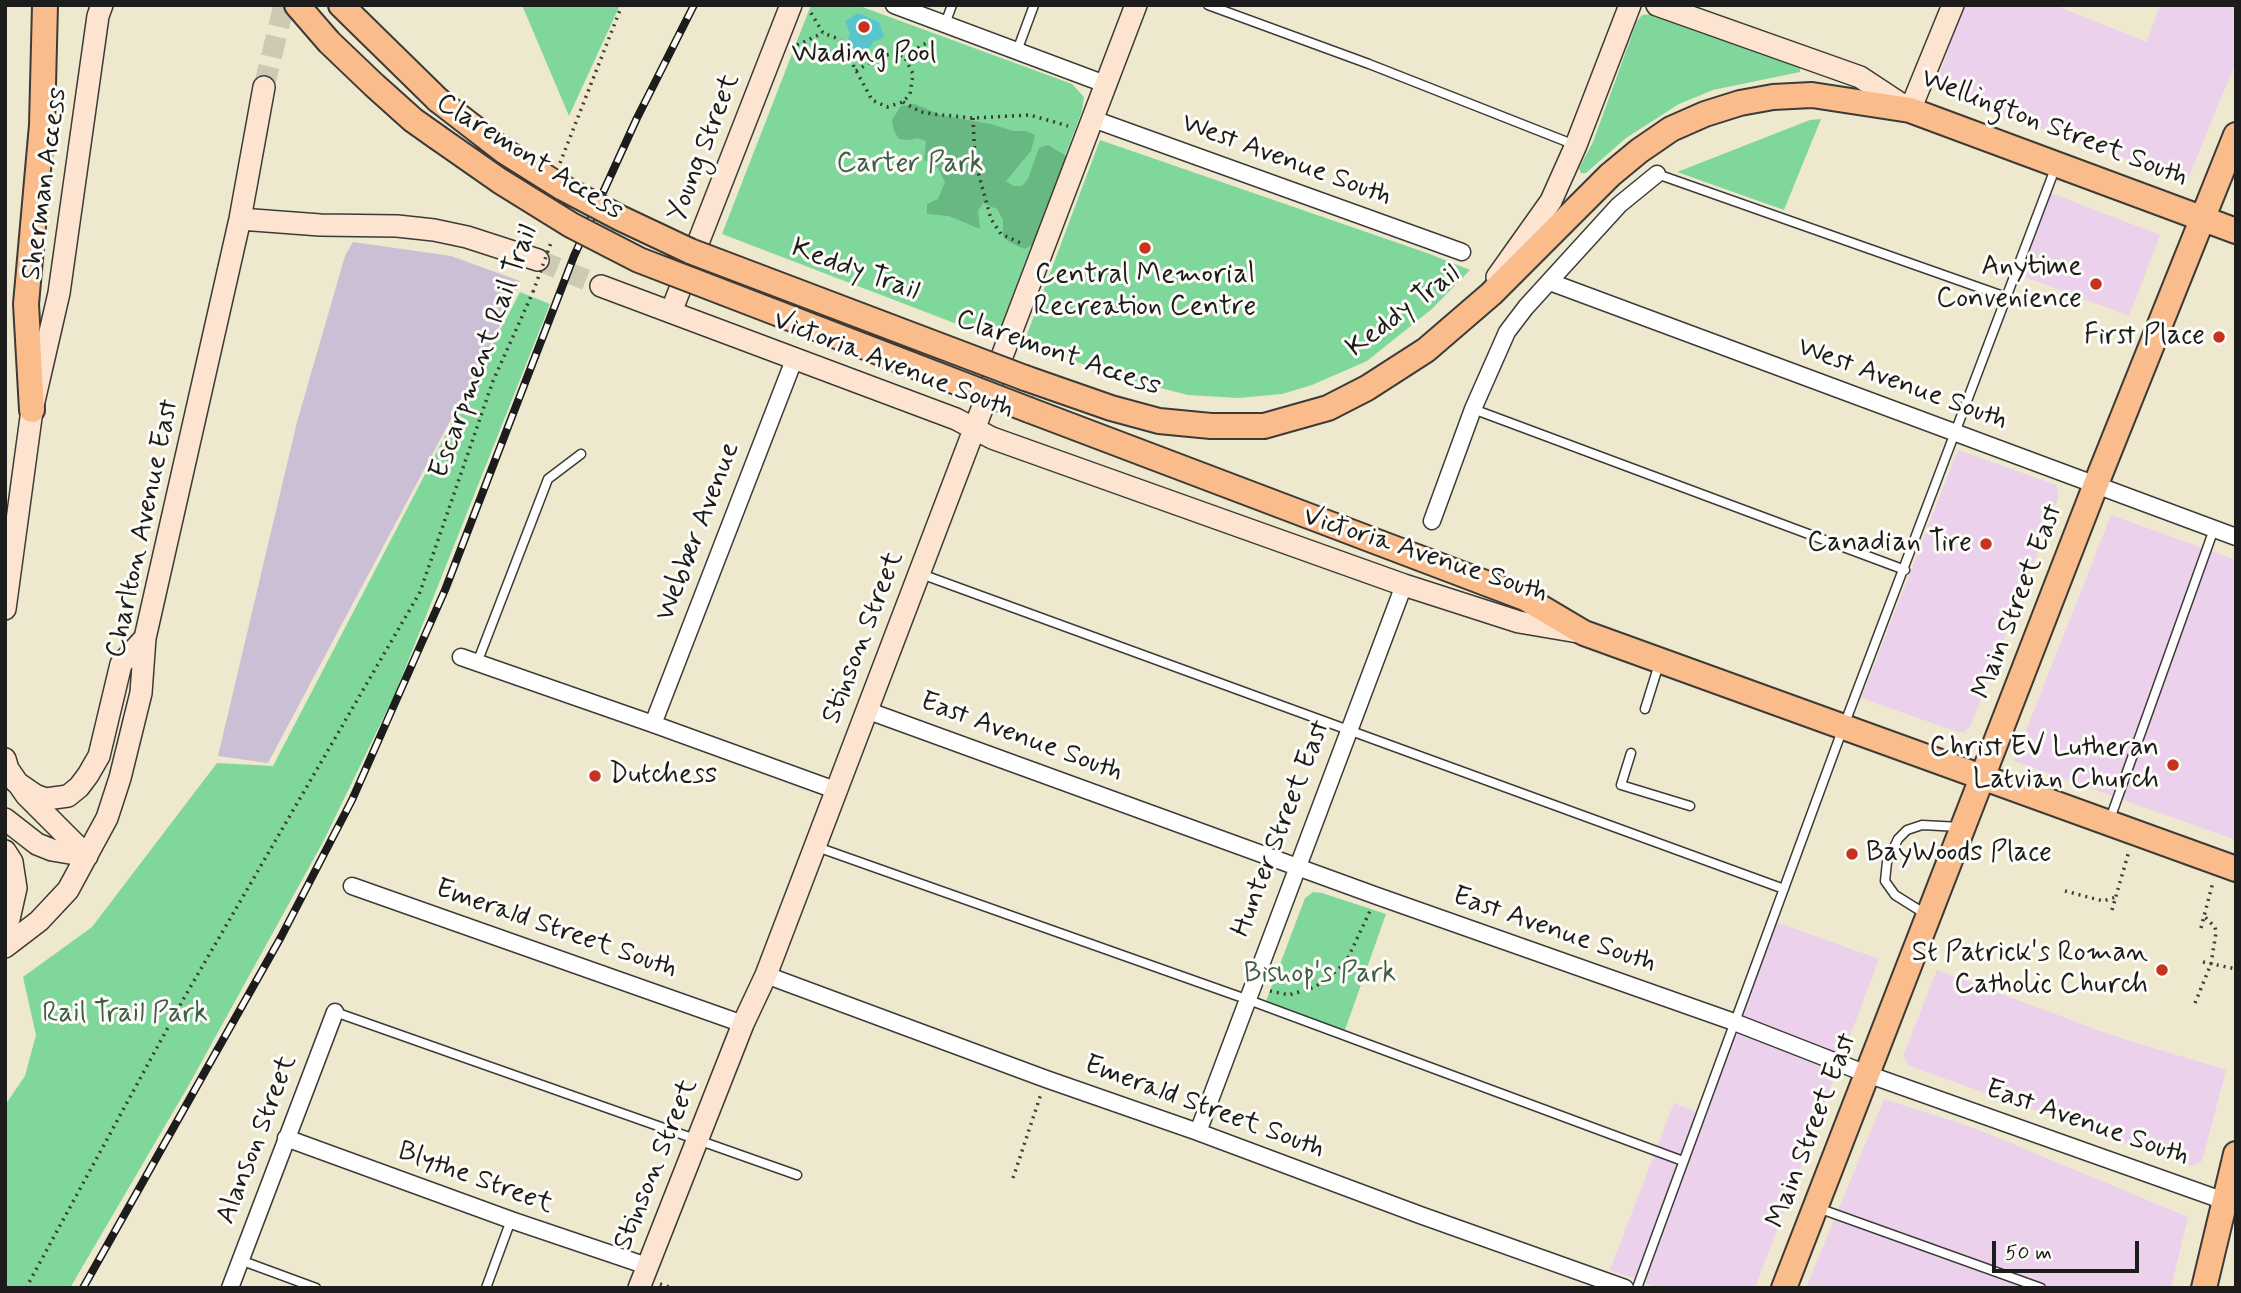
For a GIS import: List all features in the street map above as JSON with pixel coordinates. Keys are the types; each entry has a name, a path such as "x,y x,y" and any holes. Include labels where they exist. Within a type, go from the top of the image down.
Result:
{"main road":[{"path":"32,410 26,304 42,125 46,5"},
{"name":"Claremont Access","path":"297,5 328,42 413,120 500,181 559,218 639,260 1525,598 1584,633"},
{"name":"Claremont Access","path":"341,5 438,100 504,151 562,188 620,218 690,251 1025,378 1158,421 1211,426 1264,426 1328,408 1367,388 1426,350 1491,294 1617,169 1671,129 1740,103 1773,97 1812,95 1910,110"},
{"name":"Wellington Street South","path":"1910,110 2236,231"},
{"name":"Main Street East","path":"1784,1288 2096,484 2236,135"},
{"name":"Victoria Avenue South","path":"1584,633 2227,866"},
{"path":"2204,1288 2230,1203 2236,1154"}],"street":[{"name":"Young Street","path":"671,312 791,5"},
{"path":"894,5 1105,84"},
{"name":"Stinson Street","path":"639,1288 743,1024 766,975 1136,5"},
{"path":"1478,304 1551,201 1576,145 1630,5"},
{"name":"Wellington Street South","path":"1657,5 1860,77 1910,110"},
{"path":"1910,110 1953,5"},
{"name":"Sherman Access","path":"5,609 32,410 59,293 99,9"},
{"name":"Charlton Avenue East","path":"5,947 39,921 68,890 107,818 120,778 141,693 145,638 240,219 264,87"},
{"name":"West Avenue South","path":"1091,126 1462,252"},
{"path":"1432,521 1473,409 1507,332 1526,307 1619,205 1657,174"},
{"path":"240,219 434,230 467,237 538,260"},
{"name":"West Avenue South","path":"1550,282 2236,537"},
{"name":"Victoria Avenue South","path":"601,286 956,419 975,431 1404,585 1519,622 1584,633"},
{"name":"Webber Avenue","path":"653,724 794,360"},
{"name":"Hunter Street East","path":"1198,1132 1404,585"},
{"path":"16,782 46,799 68,796 79,787 99,756 121,664 145,638"},
{"path":"461,657 835,790"},
{"name":"East Avenue South","path":"866,710 2230,1203"},
{"path":"5,759 16,782 37,807 87,856"},
{"path":"5,819 37,844 87,856"},
{"path":"5,851 12,862 16,888 9,919 5,925"},
{"name":"Emerald Street South","path":"352,886 743,1024"},
{"name":"Emerald Street South","path":"766,975 1625,1288"},
{"name":"Alanson Street","path":"230,1288 335,1012"},
{"name":"Blythe Street","path":"286,1138 647,1266"}],"lane":[{"path":"943,24 952,5"},
{"path":"1017,51 1034,5"},
{"path":"1208,5 1369,64 1576,145"},
{"path":"1637,1288 1843,728 2057,163"},
{"path":"1657,174 2006,297"},
{"path":"1473,409 1905,570"},
{"path":"477,663 548,478 581,454"},
{"path":"2109,823 2214,529"},
{"path":"918,573 1784,889"},
{"path":"1645,709 1660,661"},
{"path":"1631,753 1621,785 1690,806"},
{"path":"1928,917 1895,895 1885,881 1887,862 1898,839 1907,830 1922,825 1963,828"},
{"path":"814,846 1249,993 1684,1161"},
{"path":"335,1012 797,1175"},
{"path":"1816,1207 2041,1288"},
{"path":"486,1288 511,1220"},
{"path":"240,1260 316,1288"}],"path":[{"path":"559,171 560,157 622,5"},
{"path":"806,5 824,33 839,39 872,100 887,107 903,102 910,94 913,74 904,56"},
{"path":"856,71 878,57 891,54 904,56 934,41 943,24"},
{"path":"903,102 921,112 973,118 1030,115 1091,126"},
{"path":"973,118 975,161 992,219 1001,234 1042,250"},
{"path":"559,162 569,168"},
{"name":"Escarpment Rail Trail","path":"26,1288 184,998 420,592 494,381 533,292 552,240"},
{"path":"2112,910 2134,832"},
{"path":"2201,928 2227,866"},
{"path":"2065,891 2102,901 2116,897"},
{"path":"1249,993 1289,995 1315,986 1325,979 1346,962 1377,896"},
{"path":"2195,1003 2211,964 2216,930 2204,916"},
{"path":"2203,962 2236,969"},
{"path":"1013,1178 1046,1079"}],"shaded area":[{"path":"1963,5 2054,5 2147,42 2160,5 2236,5 2236,62 2187,181 1935,90"},
{"path":"2048,192 2160,235 2129,316 2017,274"},
{"path":"353,242 451,256 520,281 492,342 268,763 218,756 297,422 345,256"},
{"path":"1958,450 2056,485 2058,490 2058,499 1971,725 1964,732 1861,698"},
{"path":"2111,515 2236,560 2236,840 2014,761"},
{"path":"1776,922 1879,959 1755,1288 1659,1288 1610,1270 1674,1103 1700,1114"},
{"path":"1937,970 2111,1035 2226,1070 2202,1161 2192,1166 1909,1066 1903,1056"},
{"path":"1884,1099 1974,1128 2188,1217 2171,1288 1806,1288"}],"green space":[{"path":"522,5 620,5 569,116"},
{"name":"Carter Park","path":"811,5 857,5 1072,84 1084,97 1082,111 996,339 722,234"},
{"path":"1652,14 1800,67 1800,72 1713,90 1679,104 1626,138 1586,173 1581,173 1579,168 1593,142 1637,21 1642,15"},
{"path":"915,104 941,115 1035,135 1031,151 1006,181 1013,186 1022,186 1028,179 1039,148 1048,145 1066,156 1032,245 1024,249 1009,242 1003,236 1003,220 997,209 983,203 978,211 980,229 949,216 927,214 927,204 938,199 945,182 938,168 924,160 926,141 917,138 899,139 892,120 901,106"},
{"path":"1821,119 1784,210 1677,172 1810,120"},
{"path":"1100,140 1470,270 1432,309 1367,361 1312,385 1282,394 1238,398 1188,395 1023,345"},
{"name":"Rail Trail Park","path":"520,292 550,304 395,694 323,842 186,1090 70,1288 5,1288 5,1105 25,1076 36,1035 23,977 92,927 217,763 273,766"},
{"name":"Bishop's Park","path":"1313,892 1386,914 1345,1030 1265,1004 1305,898"}],"water":[{"name":"Wading Pool","path":"858,13 879,22 884,37 862,51 857,51 850,45 850,33 845,21"}],"tunnel":[{"path":"264,87 284,5"},
{"path":"538,260 601,286"}],"railway":[{"path":"83,1288 281,937 352,800 445,590 574,256 637,118 694,5"}],"place":[{"name":"Wading Pool","path":"864,27"},
{"name":"Central Memorial Recreation Centre","path":"1145,248"},
{"name":"Anytime Convenience","path":"2096,284"},
{"name":"First Place","path":"2219,337"},
{"name":"Canadian Tire","path":"1986,544"},
{"name":"Christ EV Lutheran Latvian Church","path":"2173,765"},
{"name":"Dutchess","path":"595,776"},
{"name":"BayWoods Place","path":"1852,854"},
{"name":"St Patrick's Roman Catholic Church","path":"2162,970"}]}
